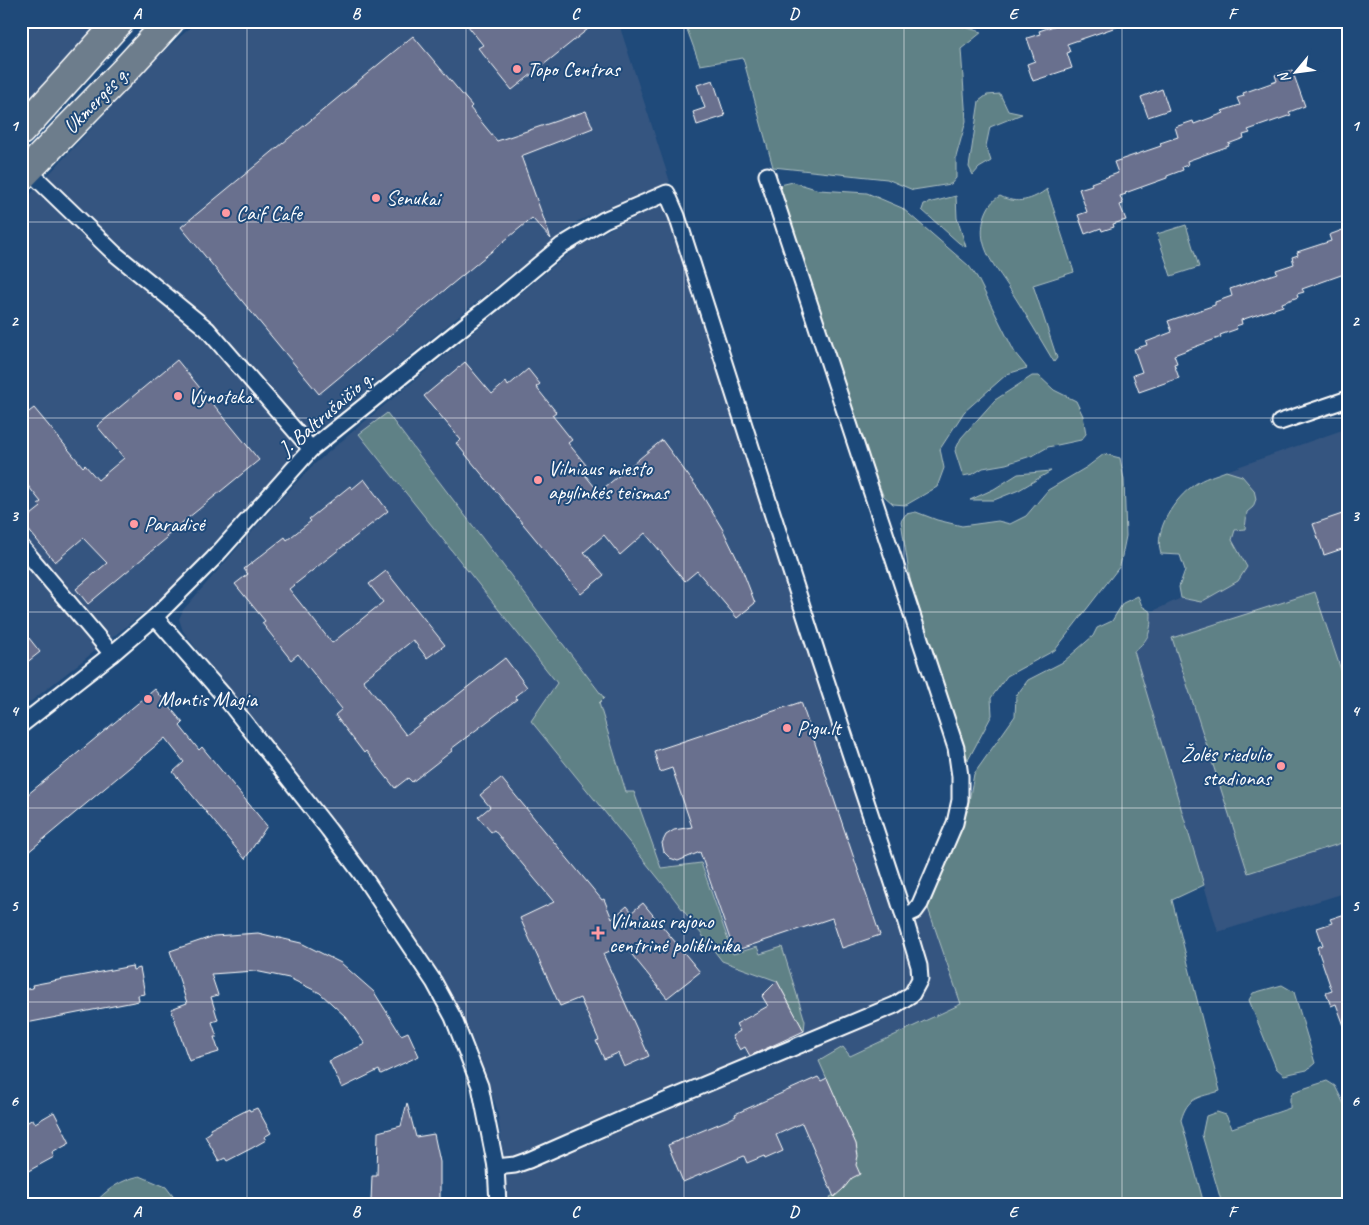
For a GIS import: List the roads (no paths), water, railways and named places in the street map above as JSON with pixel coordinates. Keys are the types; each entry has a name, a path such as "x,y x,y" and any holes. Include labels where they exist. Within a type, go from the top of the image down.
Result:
{"highway":[{"name":"Ukmergės g.","path":"21,131 120,21"},
{"name":"Ukmergės g.","path":"24,170 126,69 170,21"}],"street":[{"path":"24,170 114,253 208,328 311,449"},
{"path":"496,1167 515,1165 529,1160 895,1005 912,994 920,979 919,966 904,916 915,911 920,904 954,823 960,800 960,776 956,748 767,175"},
{"name":"J. Baltrušaičio g.","path":"21,725 155,618 213,559 311,449 561,246 604,220 667,193 680,226 817,653 904,916"},
{"path":"1280,422 1348,399"},
{"path":"21,546 112,654"},
{"path":"155,618 224,696 361,873 434,982 453,1017 480,1086 496,1167 498,1204"}],"place":[{"name":"Topo Centras","path":"517,69"},
{"name":"Senukai","path":"376,198"},
{"name":"Caif Cafe","path":"226,213"},
{"name":"Vynoteka","path":"178,396"},
{"name":"Vilniaus miesto apylinkės teismas","path":"538,480"},
{"name":"Paradisė","path":"134,524"},
{"name":"Montis Magia","path":"148,699"},
{"name":"Pigu.lt","path":"787,728"},
{"name":"Žolės riedulio stadionas","path":"1281,766"},
{"name":"Vilniaus rajono centrinė poliklinika","path":"598,933"}]}
